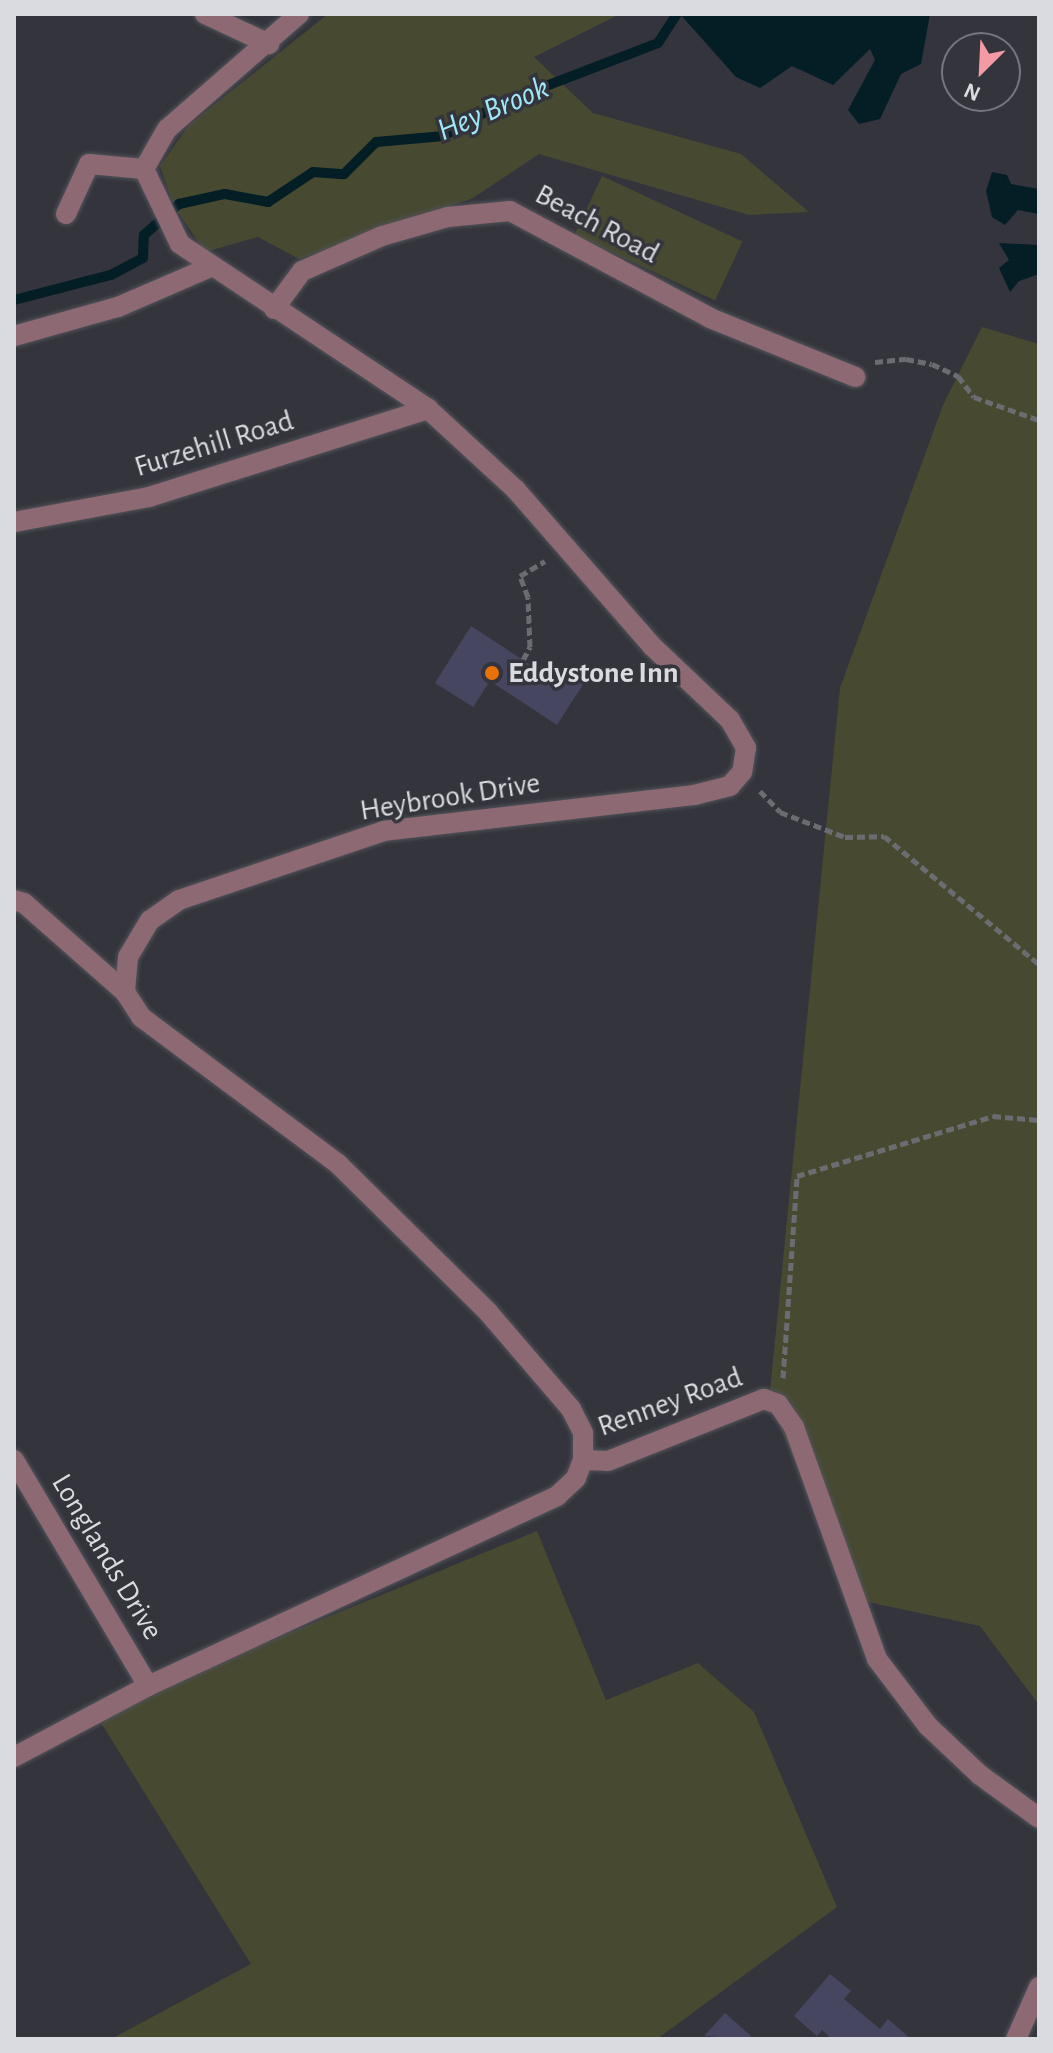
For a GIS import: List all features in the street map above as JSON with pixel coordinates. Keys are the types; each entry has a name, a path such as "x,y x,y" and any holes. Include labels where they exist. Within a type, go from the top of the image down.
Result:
{"street":[{"path":"205,14 269,44"},
{"path":"299,14 269,44 167,129 144,169 157,205 176,237 208,268 428,409 516,490 651,645 730,720 746,748 742,772"},
{"path":"66,214 89,164 144,169"},
{"name":"Beach Road","path":"274,309 302,271 382,236 448,217 510,211 710,318 855,377"},
{"path":"14,336 118,307 208,268"},
{"name":"Furzehill Road","path":"14,522 149,497 428,409"},
{"name":"Heybrook Drive","path":"125,992 128,957 142,932 150,920 179,900 384,831 694,795 730,786 742,772"},
{"path":"14,900 24,903 125,992 141,1017 338,1164 488,1312 571,1409 583,1433 583,1460"},
{"name":"Renney Road","path":"14,1757 148,1686 557,1496 576,1478 583,1460 608,1461 764,1399 778,1404 794,1427 877,1659 928,1726 980,1775 1039,1818"},
{"name":"Longlands Drive","path":"14,1460 148,1686"},
{"path":"1016,2039 1039,1987"}],"path":[{"path":"855,377 876,361 932,364 958,376 974,397 1039,420"},
{"path":"523,660 530,647 528,597 520,576 531,565 569,554"},
{"path":"742,772 780,812 845,837 884,836 1039,964"},
{"path":"778,1404 789,1353 797,1176 993,1116 1039,1120"}],"green space":[{"path":"328,14 620,14 534,57 593,113 741,154 809,212 749,215 539,154 473,198 299,259 258,237 205,252 174,206 160,166 189,125"},
{"path":"602,176 742,242 715,300 575,235"},
{"path":"982,327 1039,344 1039,1705 980,1626 854,1599 769,1401 840,688 943,405"},
{"path":"537,1531 606,1700 698,1663 754,1712 837,1907 657,2039 111,2039 251,1964 95,1713"}],"water":[{"path":"680,14 930,14 921,64 901,74 880,119 859,124 848,110 875,60 870,49 833,85 792,66 760,88 736,77"},
{"path":"992,172 1007,175 1011,184 1039,189 1039,214 1018,210 1005,225 992,217 986,191"},
{"path":"999,243 1039,245 1039,274 1019,281 1010,292 999,268 1009,260"}],"building":[{"name":"Eddystone Inn","path":"471,626 552,679 560,668 584,683 557,725 490,681 473,707 435,683"},
{"path":"830,1974 851,1991 844,1999 880,2029 888,2019 911,2039 832,2039 822,2030 817,2036 794,2016"},
{"path":"725,2013 751,2036 748,2039 704,2036"}],"waterway":[{"name":"Hey Brook","path":"14,300 111,275 143,258 144,235 179,204 225,194 268,202 313,172 344,174 376,142 444,136 499,104 658,43 677,14"}],"place":[{"name":"Eddystone Inn","path":"492,673"}]}
